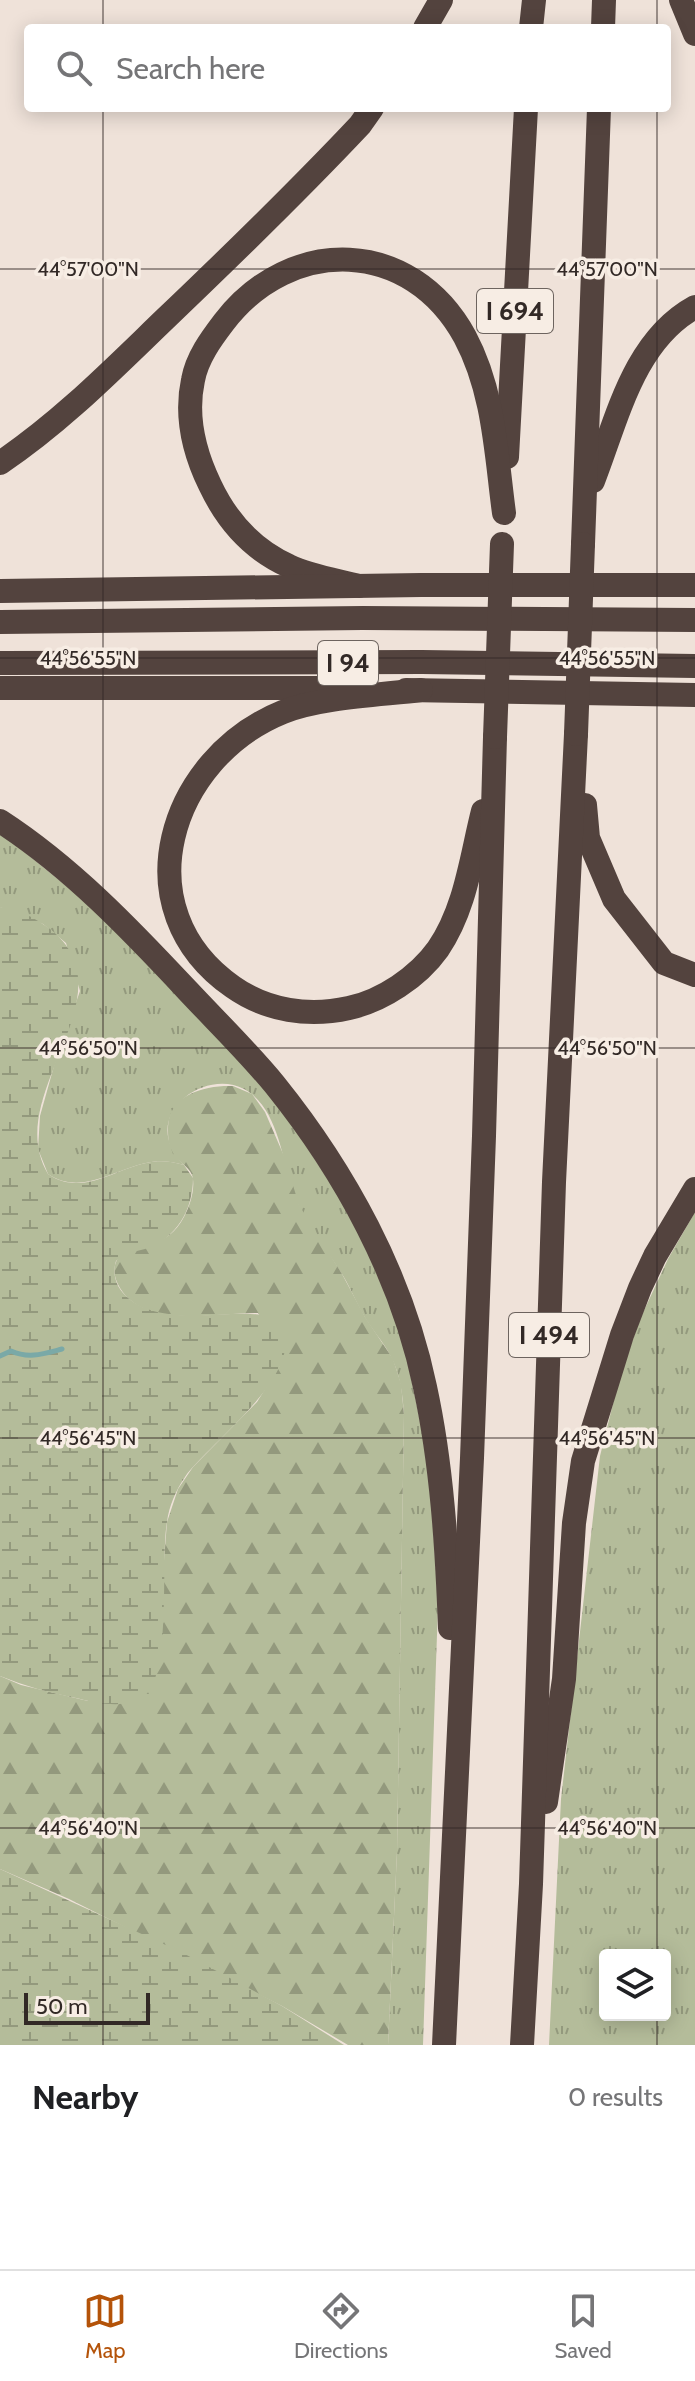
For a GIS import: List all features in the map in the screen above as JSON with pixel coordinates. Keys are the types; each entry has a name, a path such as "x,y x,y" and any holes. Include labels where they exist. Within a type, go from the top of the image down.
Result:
{"highway":[{"path":"427,24 441,0"},
{"path":"531,24 534,0"},
{"path":"603,24 604,0"},
{"path":"681,0 695,34"},
{"path":"0,463 38,437 86,395 260,228 369,112"},
{"name":"I 694","path":"504,513 526,112"},
{"name":"I 694","path":"576,734 599,112"},
{"path":"359,586 290,567 254,544 218,502 192,439 190,402 193,379 214,335 241,301 293,268 330,259 377,262 424,287 438,300 464,335 484,383 504,513"},
{"path":"586,498 622,401 638,368 671,323 695,307"},
{"name":"I 494","path":"444,2045 474,1397 504,513"},
{"path":"0,591 666,585 695,582"},
{"name":"I 94","path":"0,622 363,618 695,620"},
{"name":"I 94","path":"0,663 422,662 695,666"},
{"path":"0,688 695,695"},
{"path":"421,690 304,705 285,711 233,742 195,782 175,827 169,856 169,876 174,908 188,940 211,969 245,996 266,1005 306,1013 359,1006 416,973 447,933 462,900 494,772"},
{"path":"576,734 588,838 614,899 664,963 695,975"},
{"name":"I 494","path":"522,2045 554,1182 576,734"},
{"path":"0,821 45,853 131,931 241,1047 293,1109 338,1173 370,1231 394,1285 409,1330 425,1383 436,1443 449,1620 455,1782"},
{"path":"528,1935 564,1679 574,1523 583,1461 640,1288 655,1256 695,1189"}],"green space":[{"path":"0,832 97,911 273,1095 355,1221 402,1335 429,1464 438,1605 423,2045 388,2045 397,1852 404,1415 396,1369 343,1276 300,1209 271,1119 255,1097 244,1089 228,1084 211,1085 181,1101 171,1114 168,1130 171,1147 184,1165 151,1162 73,1183 48,1174 38,1149 40,1116 80,991 66,943 43,924 0,907"},
{"path":"0,907 26,915 50,929 72,955 78,984 74,1014 40,1111 38,1143 48,1174 73,1183 85,1182 134,1166 165,1161 184,1165 193,1178 190,1201 174,1231 156,1244 126,1254 116,1261 115,1275 119,1288 143,1307 164,1313 270,1317 280,1325 285,1343 281,1364 269,1385 185,1477 173,1498 165,1539 164,1617 158,1668 152,1687 142,1698 127,1703 84,1700 0,1676"},
{"path":"233,1086 252,1094 265,1112 284,1156 299,1205 393,1359 401,1384 404,1415 397,1852 388,2045 348,2045 282,2006 69,1899 0,1869 0,1676 21,1685 88,1701 163,1574 167,1522 178,1489 193,1467 257,1402 279,1367 283,1350 258,1313 204,1316 164,1314 132,1301 120,1288 114,1273 118,1258 170,1235 188,1207 193,1191 192,1175 174,1154 168,1139 170,1116 175,1107 182,1099 201,1090"},
{"path":"695,1212 695,2045 549,2045 561,1799 600,1456 621,1372 641,1317 668,1259"},
{"path":"0,1869 181,1952 282,2006 344,2045 0,2045"}],"waterway":[{"path":"0,1356 11,1351 30,1355 62,1349"}]}
